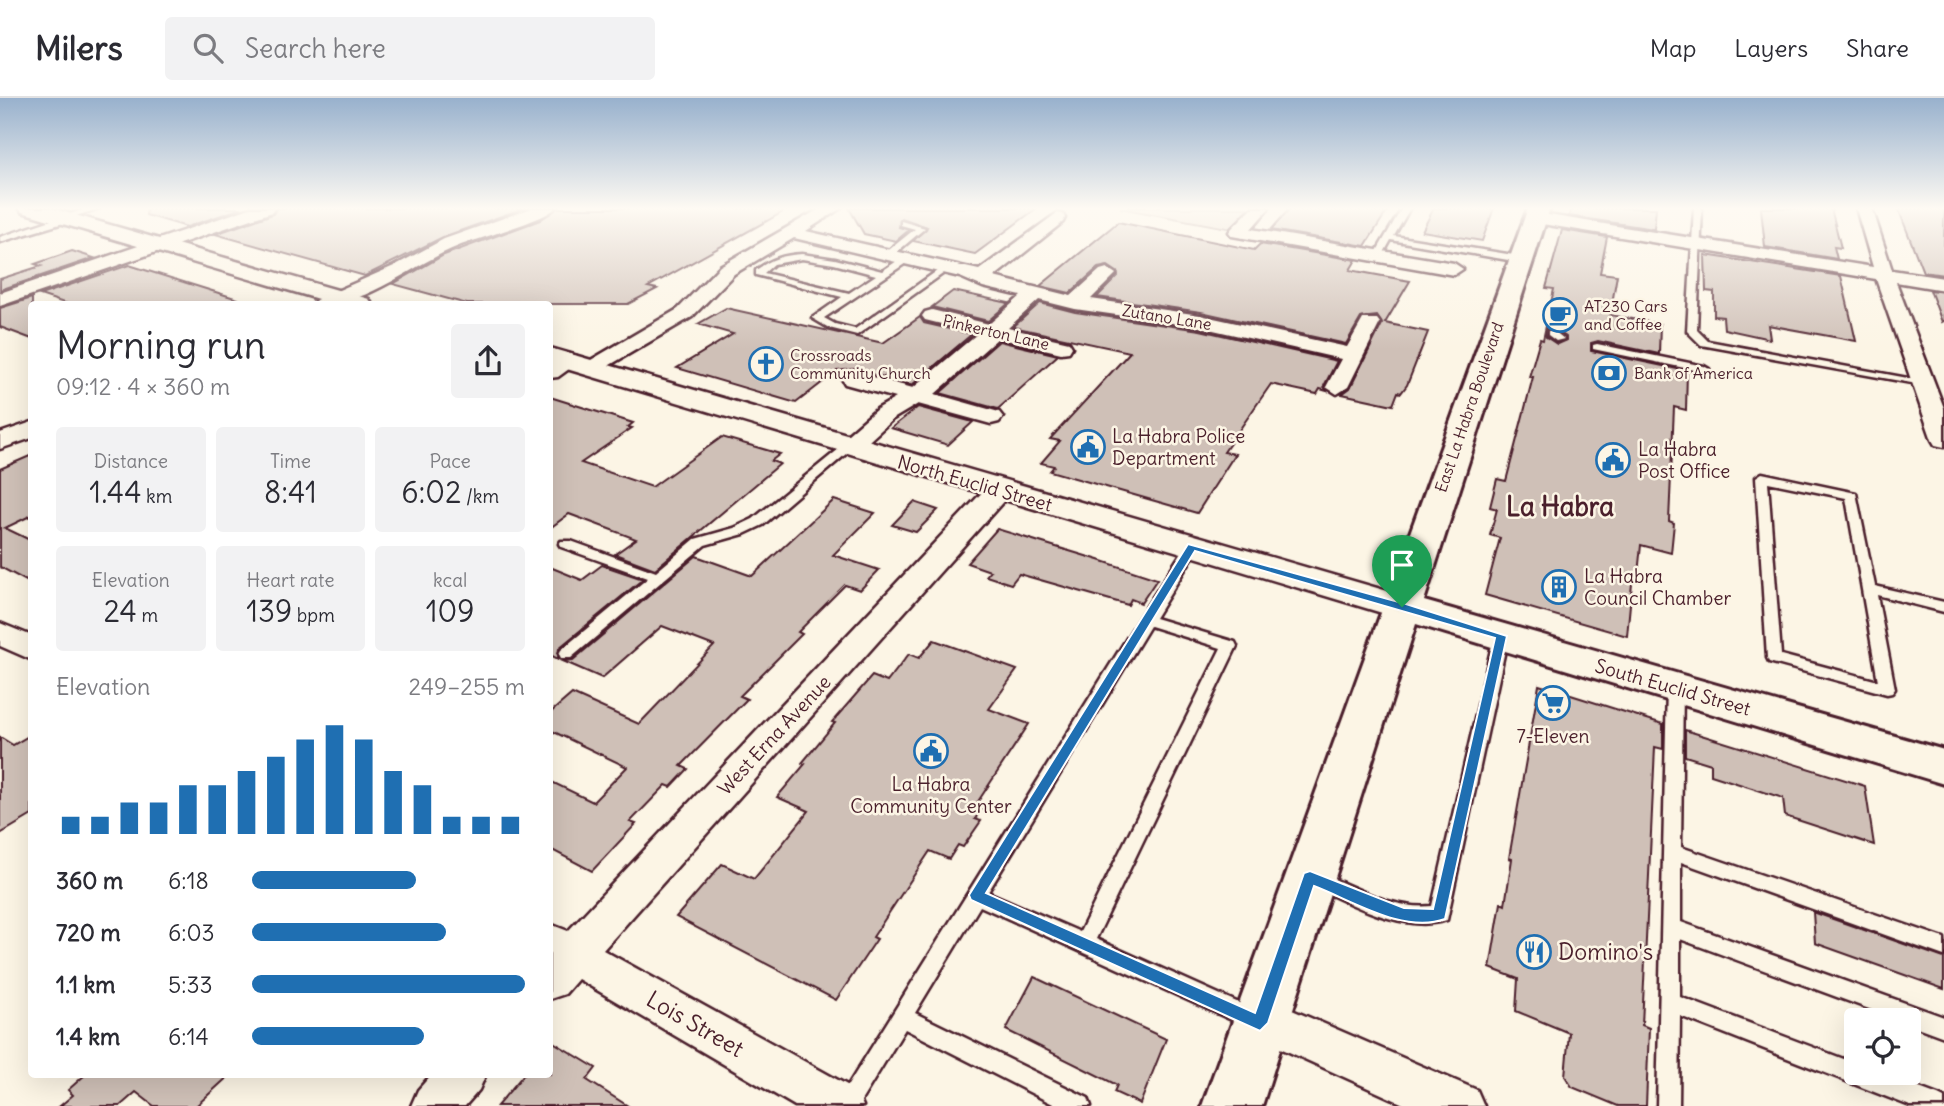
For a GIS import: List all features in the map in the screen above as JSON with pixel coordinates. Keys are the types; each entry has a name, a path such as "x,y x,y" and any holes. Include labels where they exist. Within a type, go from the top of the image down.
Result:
{"main road":[{"name":"East La Habra Boulevard","path":"1231,1106 1521,255"},
{"name":"South Euclid Street","path":"1402,607 1944,767"}],"street":[{"path":"0,300 128,255"},
{"path":"187,255 330,301 428,255"},
{"path":"564,364 685,313 727,270 751,255"},
{"name":"Zutano Lane","path":"889,255 982,277 990,283 1034,295 1200,321 1354,355"},
{"path":"982,277 1010,255"},
{"path":"1372,255 1454,269"},
{"path":"1766,255 1944,284"},
{"path":"1878,255 1944,440"},
{"path":"1075,303 1107,274"},
{"path":"849,446 885,414 917,396 1034,295"},
{"name":"Pinkerton Lane","path":"932,316 1061,347"},
{"path":"1337,387 1370,323"},
{"name":"North Euclid Street","path":"564,364 1402,607"},
{"path":"853,379 991,416"},
{"path":"0,442 28,431"},
{"name":"West Erna Avenue","path":"557,959 999,490"},
{"path":"0,633 28,648"},
{"name":"Lois Street","path":"557,959 840,1106"},
{"path":"1261,1020 1461,1106"},
{"path":"434,1106 459,1078"}],"lane":[{"path":"1454,269 1461,255"},
{"path":"1495,255 1520,259"},
{"path":"1696,255 1692,331 1705,343 1924,384"},
{"path":"850,296 760,275 759,272 773,261 789,256 882,275"},
{"path":"897,257 882,275 817,318 832,326 858,332 947,268"},
{"path":"1597,347 1704,369"},
{"path":"566,654 700,542 739,531 758,522 849,446"},
{"path":"1762,477 1852,496 1869,589 1887,689 1774,658 1762,477"},
{"path":"566,544 657,577"},
{"path":"846,1106 1192,547"},
{"path":"1869,589 1944,607"},
{"path":"1084,943 1230,646 1145,620"},
{"path":"1310,877 1404,914 1424,917 1440,914 1501,636"},
{"path":"1668,1106 1675,687"},
{"path":"1672,851 1944,947"},
{"path":"977,895 1261,1020"},
{"path":"1671,927 1944,1027"},
{"path":"1670,1003 1938,1106"},
{"path":"901,1016 1080,1106"}],"building":[{"path":"61,255 85,255 94,258 0,290 0,279 41,266 35,264"},
{"path":"290,255 407,255 365,276"},
{"path":"444,255 705,255 648,287 657,289 628,304 456,301 393,284"},
{"path":"1078,255 1326,255 1356,260 1350,270 1410,281 1385,323 1428,332 1407,385 1401,393 1398,392 1393,405 1342,394 1350,388 1382,324 1377,316 1361,318 1346,344 1201,312 1097,297 1118,276 1117,272 1108,266 1098,268 1070,293 1040,286"},
{"path":"1555,255 1603,255 1600,273 1617,275 1610,315 1660,324 1659,354 1598,341 1591,343 1591,351 1687,371 1686,410 1674,407 1669,521 1674,523 1671,553 1641,545 1638,574 1633,573 1627,636 1485,595 1500,538 1490,535 1497,509 1490,507 1497,479 1506,481 1533,377 1529,377 1540,339 1543,340 1554,289 1546,288","holes":["1554,328 1566,337 1566,340 1557,344 1546,337 1546,329"]},
{"path":"1705,255 1841,276 1856,341 1768,325 1770,339 1724,329 1723,317 1714,316 1714,292 1706,291"},
{"path":"1813,255 1836,255 1837,259"},
{"path":"1916,255 1944,255 1944,275 1923,272"},
{"path":"129,265 238,301 58,301 40,295"},
{"path":"1930,290 1944,292 1942,322"},
{"path":"953,291 1009,303 988,321 932,307"},
{"path":"32,298 32,301 28,301 28,338 0,327 0,308"},
{"path":"1040,303 1075,312 1200,330 1337,361 1324,386 1327,391 1320,389 1317,394 1271,384 1224,452 1235,454 1197,513 1050,471 1054,466 1041,463 1060,441 1050,439 1130,352 1013,327"},
{"path":"726,308 883,343 920,317 924,323 972,334 912,385 854,369 837,371 796,403 677,368 733,334 698,324"},
{"path":"999,341 1058,355 998,409 940,393"},
{"path":"553,398 633,423 628,427 632,428 581,463 652,487 722,437 780,454 771,461 780,464 655,569 615,554 636,539 569,514 553,526"},
{"path":"918,407 973,422 948,445 891,428"},
{"path":"28,457 28,517 5,528 28,539 28,582 0,567 0,469"},
{"path":"834,500 875,513 833,555 879,570 860,590 845,585 798,632 802,634 740,696 747,699 681,766 688,769 671,787 666,785 630,822 636,824 592,871 553,851 553,782 593,802 627,767 553,731 553,710 572,694 639,724 714,646 662,626 602,678 563,661 573,660 696,556 752,576"},
{"path":"914,502 938,510 916,532 892,525"},
{"path":"997,529 1157,579 1141,603 1131,599 1128,605 1019,574 1011,584 986,576 990,571 967,563"},
{"path":"602,565 643,579 559,648 558,659 553,656 553,568 582,580"},
{"path":"934,640 1017,670 989,709 1029,724 977,803 984,806 975,819 981,821 963,847 958,845 949,859 930,851 873,937 877,939 836,1000 676,917 722,864 754,879 809,811 777,797 835,723 832,722 872,676 887,682 909,654 919,658"},
{"path":"1539,685 1663,724 1663,749 1655,747 1642,1025 1649,1028 1646,1106 1618,1106 1572,1087 1565,1076 1569,1033 1516,1011 1518,979 1490,968 1501,903 1505,905 1512,859 1509,858"},
{"path":"1685,730 1865,786 1874,845 1785,816 1783,798 1711,775 1711,764 1685,756"},
{"path":"28,736 28,817 0,834 0,737 13,745"},
{"path":"1813,912 1944,958 1944,989 1815,943"},
{"path":"1034,977 1166,1039 1140,1104 1114,1092 1117,1085 1006,1030"},
{"path":"553,1042 596,1068 587,1080 628,1106 497,1106 521,1078 553,1078"},
{"path":"82,1078 227,1078 196,1106 154,1106 136,1092 120,1106 60,1106 73,1095 68,1090"}],"place":[{"name":"AT230 Cars and Coffee","path":"1560,315"},
{"name":"Crossroads Community Church","path":"766,364"},
{"name":"Bank of America","path":"1609,373"},
{"name":"La Habra Police Department","path":"1088,447"},
{"name":"La Habra Post Office","path":"1613,460"},
{"name":"La Habra Council Chamber","path":"1559,587"},
{"name":"7-Eleven","path":"1553,703"},
{"name":"La Habra Community Center","path":"931,751"},
{"name":"Domino's","path":"1534,952"}],"district":[{"name":"La Habra","path":"1560,507"}],"route":[{"path":"1192,547 1402,607 1501,636 1440,914 1424,917 1404,914 1310,877 1260,1023 977,895 1120,659 1192,547"}]}
